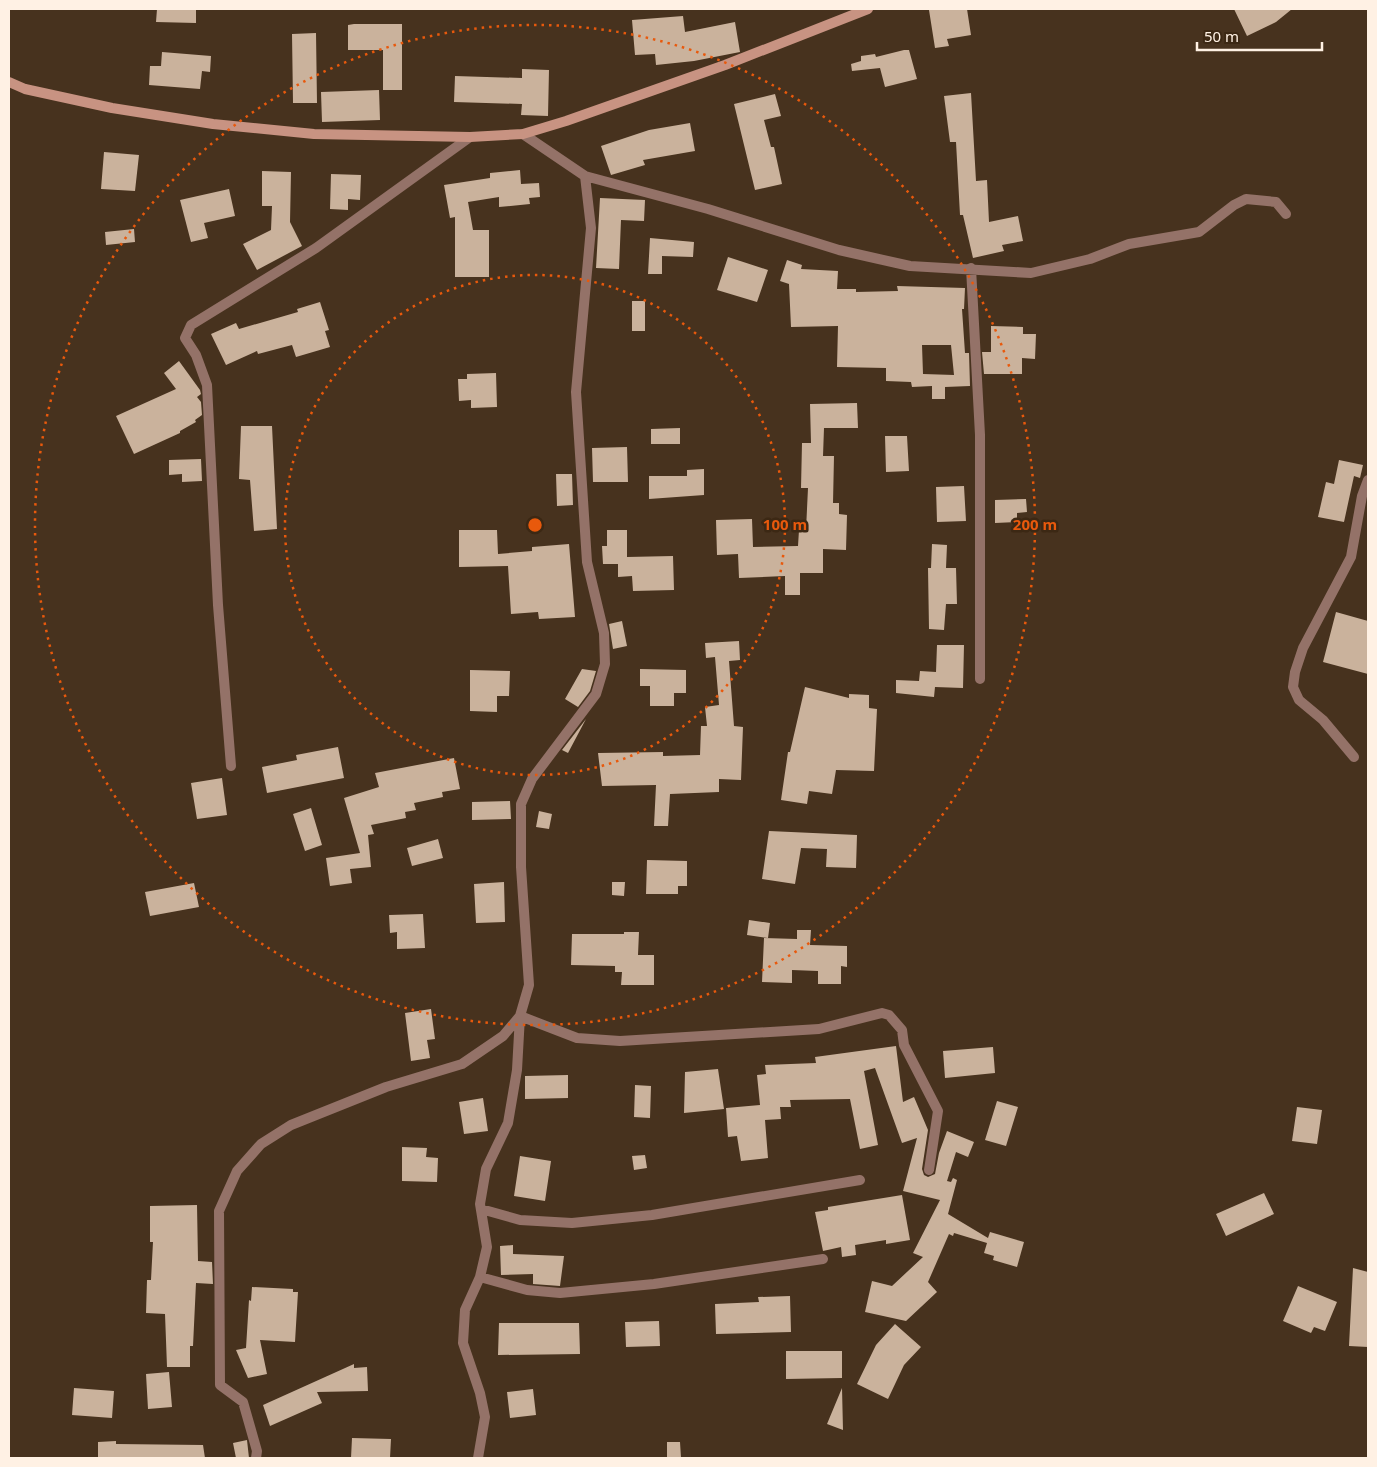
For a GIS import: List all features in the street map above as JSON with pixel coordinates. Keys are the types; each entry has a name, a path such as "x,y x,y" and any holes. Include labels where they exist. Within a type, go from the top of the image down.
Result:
{"main road":[{"path":"9,82 25,89 112,108 214,124 314,134 470,138 523,134 566,121 725,64 868,9"}],"street":[{"path":"523,134 584,176 708,209 839,250 910,266 971,268 1031,273 1090,259 1129,244 1199,232 1234,205 1246,199 1276,202 1286,214"},
{"path":"231,766 218,605 207,385 196,355 185,338 191,325 316,248 470,138"},
{"path":"478,1458 485,1417 480,1393 464,1343 465,1310 480,1277 488,1247 481,1210 486,1169 508,1124 518,1070 520,1016 529,985 521,867 521,804 532,779 596,694 605,664 604,633 587,562 576,392 591,228 584,176"},
{"path":"971,268 980,435 980,679"},
{"path":"1354,757 1328,725 1299,700 1293,687 1295,672 1303,648 1351,557 1362,496 1368,480"},
{"path":"520,1016 577,1038 620,1041 820,1029 882,1013 889,1015 902,1030 904,1045 938,1111 929,1170"},
{"path":"256,1458 257,1451 243,1402 220,1385 219,1211 237,1171 261,1144 291,1125 386,1087 462,1064 503,1036 520,1016"},
{"path":"481,1210 520,1220 572,1223 652,1215 860,1180"},
{"path":"480,1277 527,1290 560,1293 654,1284 823,1259"}],"building":[{"path":"157,9 196,9 196,23 156,22"},
{"path":"967,9 971,35 947,39 949,46 935,48 929,10"},
{"path":"1234,9 1292,9 1276,22 1247,36"},
{"path":"683,16 685,32 735,22 740,52 694,61 656,65 655,54 635,55 632,20"},
{"path":"402,24 402,90 383,90 383,50 348,50 348,25"},
{"path":"316,33 317,103 293,103 292,34"},
{"path":"909,50 917,79 885,87 880,68 852,71 851,64 861,61 861,56 875,54 876,57"},
{"path":"162,52 211,56 210,72 202,71 200,89 149,85 150,66 161,66"},
{"path":"522,69 549,70 548,116 521,115 522,104 454,102 455,76 522,78"},
{"path":"379,90 380,120 322,122 321,92"},
{"path":"971,93 976,181 987,180 989,222 1018,216 1023,241 1002,245 1004,251 973,258 963,215 960,215 956,142 950,142 944,96"},
{"path":"775,94 781,116 764,120 771,147 774,147 782,184 755,190 734,104"},
{"path":"690,123 695,151 643,160 645,165 611,175 601,146 649,130"},
{"path":"104,152 139,155 135,191 101,189"},
{"path":"520,170 521,184 539,183 540,197 529,198 530,204 499,207 499,197 468,202 473,230 489,230 489,277 455,277 455,217 450,218 444,185 490,178 490,173"},
{"path":"262,171 291,172 290,222 302,246 257,270 243,244 271,230 272,206 262,206"},
{"path":"331,174 361,175 360,200 348,199 348,210 330,209"},
{"path":"229,189 235,216 204,223 208,238 191,242 180,200"},
{"path":"600,198 645,200 644,221 621,220 619,269 596,268"},
{"path":"134,229 135,242 106,245 105,232"},
{"path":"650,238 694,242 693,257 662,256 662,274 648,274"},
{"path":"728,257 768,270 757,302 717,290"},
{"path":"787,260 802,265 801,269 838,271 837,289 856,289 856,292 898,291 897,286 965,288 964,309 962,309 965,353 969,353 970,386 945,387 945,399 932,399 932,386 912,387 911,382 886,381 886,368 837,367 838,326 791,327 789,284 780,281","holes":["922,345 951,345 954,375 923,374"]},
{"path":"632,301 645,301 645,331 632,331"},
{"path":"320,302 329,330 325,331 330,347 296,357 292,345 258,354 257,351 226,365 211,334 236,323 239,329 298,312 297,309"},
{"path":"991,326 1023,327 1023,334 1036,334 1035,359 1022,358 1022,374 984,374 982,352 991,352"},
{"path":"179,361 200,390 201,394 197,397 201,402 202,415 195,420 196,422 180,431 180,433 134,454 116,416 176,389 164,373"},
{"path":"496,373 497,407 471,408 471,400 459,401 458,379 467,379 467,374"},
{"path":"857,403 858,428 824,428 823,456 834,456 833,503 839,503 839,514 847,515 846,550 823,549 823,573 800,573 800,595 785,595 785,576 739,578 738,554 717,555 716,520 752,519 753,547 798,546 799,530 806,530 808,488 801,488 802,443 811,443 810,404"},
{"path":"241,426 272,426 277,529 254,531 250,480 239,479"},
{"path":"680,428 680,444 651,444 651,429"},
{"path":"885,436 907,436 909,471 886,472"},
{"path":"627,447 628,482 593,482 592,448"},
{"path":"201,459 202,481 182,482 182,474 169,475 169,460"},
{"path":"1339,460 1363,465 1360,478 1354,476 1344,522 1318,517 1326,482 1334,484"},
{"path":"704,469 704,495 649,499 649,476 687,476 687,470"},
{"path":"556,474 572,474 573,505 557,506"},
{"path":"964,486 966,521 937,522 936,487"},
{"path":"1026,499 1027,512 1017,513 1017,522 995,523 995,500"},
{"path":"459,530 497,530 498,554 532,551 532,547 569,544 575,617 539,619 538,612 511,614 508,566 459,567"},
{"path":"607,530 627,530 627,557 673,556 674,590 633,591 632,576 618,577 618,564 603,564 602,546 607,546"},
{"path":"932,544 947,545 946,568 956,568 957,604 946,604 944,630 929,629 928,568 931,568"},
{"path":"1336,612 1368,621 1368,674 1323,662"},
{"path":"622,621 627,646 613,649 609,624"},
{"path":"739,641 740,660 729,661 734,726 743,727 741,780 719,779 719,792 670,794 668,826 654,826 656,785 602,786 598,753 663,752 663,756 700,755 701,726 707,726 705,707 719,705 715,657 706,658 705,643"},
{"path":"937,645 964,645 963,688 935,687 934,697 896,693 896,680 919,681 920,671 936,672"},
{"path":"582,669 596,671 590,691 578,707 565,699"},
{"path":"640,669 686,670 686,693 674,693 674,706 650,706 650,686 640,686"},
{"path":"470,670 510,671 509,696 497,696 497,712 470,711"},
{"path":"805,687 849,698 849,694 869,695 869,708 877,709 874,771 836,770 832,794 809,791 807,804 781,800 788,752 790,752"},
{"path":"586,719 568,753 562,750"},
{"path":"338,747 344,778 267,793 262,767 297,760 296,755"},
{"path":"454,758 460,789 442,792 443,797 414,803 416,810 405,812 406,818 371,825 374,834 368,835 371,867 350,869 352,883 330,886 326,858 360,853 344,798 379,787 375,773"},
{"path":"222,778 227,815 197,819 191,783"},
{"path":"510,801 511,819 472,820 472,802"},
{"path":"311,808 322,845 305,851 293,814"},
{"path":"539,811 552,814 549,829 536,827"},
{"path":"769,831 857,835 856,868 826,867 827,849 801,848 795,884 762,879"},
{"path":"438,839 443,858 412,866 407,848"},
{"path":"647,860 687,861 687,886 678,886 678,894 646,894"},
{"path":"504,882 505,922 476,923 474,884"},
{"path":"612,882 625,882 624,896 612,895"},
{"path":"194,883 199,907 150,916 145,892"},
{"path":"423,914 425,948 397,949 397,932 390,933 389,915"},
{"path":"749,920 770,923 768,938 747,935"},
{"path":"797,930 811,930 810,945 847,946 847,967 841,966 841,984 818,984 818,971 792,970 792,983 762,982 764,938 797,939"},
{"path":"624,932 639,932 638,955 654,955 654,985 621,985 622,972 615,972 615,966 571,965 572,934 624,934"},
{"path":"431,1009 435,1039 427,1040 430,1058 411,1061 405,1013"},
{"path":"896,1046 903,1102 914,1097 928,1130 922,1169 924,1175 928,1177 935,1174 939,1153 947,1131 974,1142 968,1157 956,1152 947,1181 951,1182 953,1178 957,1180 948,1214 988,1238 990,1232 1024,1242 1017,1267 993,1260 994,1256 984,1253 987,1243 954,1233 953,1236 949,1234 928,1282 937,1292 906,1321 865,1312 872,1281 892,1286 923,1257 913,1253 940,1200 903,1191 917,1138 902,1143 875,1068 864,1071 878,1145 860,1149 850,1099 790,1100 791,1107 780,1107 781,1119 765,1120 768,1158 741,1161 737,1136 728,1137 726,1108 760,1105 757,1075 766,1074 765,1065 816,1063 815,1057"},
{"path":"993,1047 995,1073 945,1078 943,1051"},
{"path":"718,1069 724,1109 684,1113 685,1072"},
{"path":"568,1075 568,1098 525,1099 525,1076"},
{"path":"635,1085 651,1086 650,1118 634,1117"},
{"path":"483,1098 488,1131 464,1134 459,1102"},
{"path":"997,1101 1018,1107 1006,1146 985,1140"},
{"path":"1297,1107 1322,1110 1317,1144 1292,1141"},
{"path":"402,1147 427,1148 426,1157 438,1158 437,1182 402,1181"},
{"path":"645,1155 647,1168 634,1170 632,1156"},
{"path":"520,1156 551,1161 545,1201 514,1196"},
{"path":"1264,1193 1274,1214 1226,1236 1216,1214"},
{"path":"902,1195 910,1240 886,1244 886,1240 855,1245 856,1255 842,1257 841,1247 823,1251 815,1212 828,1210 828,1207"},
{"path":"197,1205 198,1261 212,1262 213,1284 196,1283 190,1367 167,1367 165,1314 146,1313 147,1280 151,1280 153,1242 150,1242 150,1206"},
{"path":"513,1245 513,1254 564,1256 560,1286 533,1284 533,1274 501,1275 500,1246"},
{"path":"1353,1268 1368,1272 1368,1347 1349,1346"},
{"path":"1298,1286 1337,1302 1325,1331 1314,1327 1311,1333 1283,1321"},
{"path":"252,1287 293,1289 293,1292 298,1292 295,1342 260,1340 267,1374 248,1378 236,1350 246,1348 249,1300 251,1301"},
{"path":"790,1296 791,1332 716,1334 715,1304 759,1302 758,1297"},
{"path":"659,1321 660,1346 626,1347 625,1322"},
{"path":"499,1323 579,1323 580,1354 498,1355"},
{"path":"895,1324 921,1347 904,1365 888,1399 857,1384 876,1345"},
{"path":"786,1351 842,1351 842,1378 786,1379"},
{"path":"354,1364 354,1368 367,1367 368,1391 317,1392 322,1403 270,1426 263,1405"},
{"path":"169,1372 172,1407 148,1409 146,1374"},
{"path":"74,1388 114,1391 112,1418 72,1415"},
{"path":"842,1388 843,1430 827,1424"},
{"path":"533,1389 536,1415 510,1418 507,1392"},
{"path":"352,1438 391,1439 390,1458 351,1458"},
{"path":"247,1440 249,1458 236,1458 233,1443"},
{"path":"116,1441 116,1444 203,1445 205,1458 98,1458 98,1442"},
{"path":"667,1442 680,1442 681,1458 667,1458"}]}
